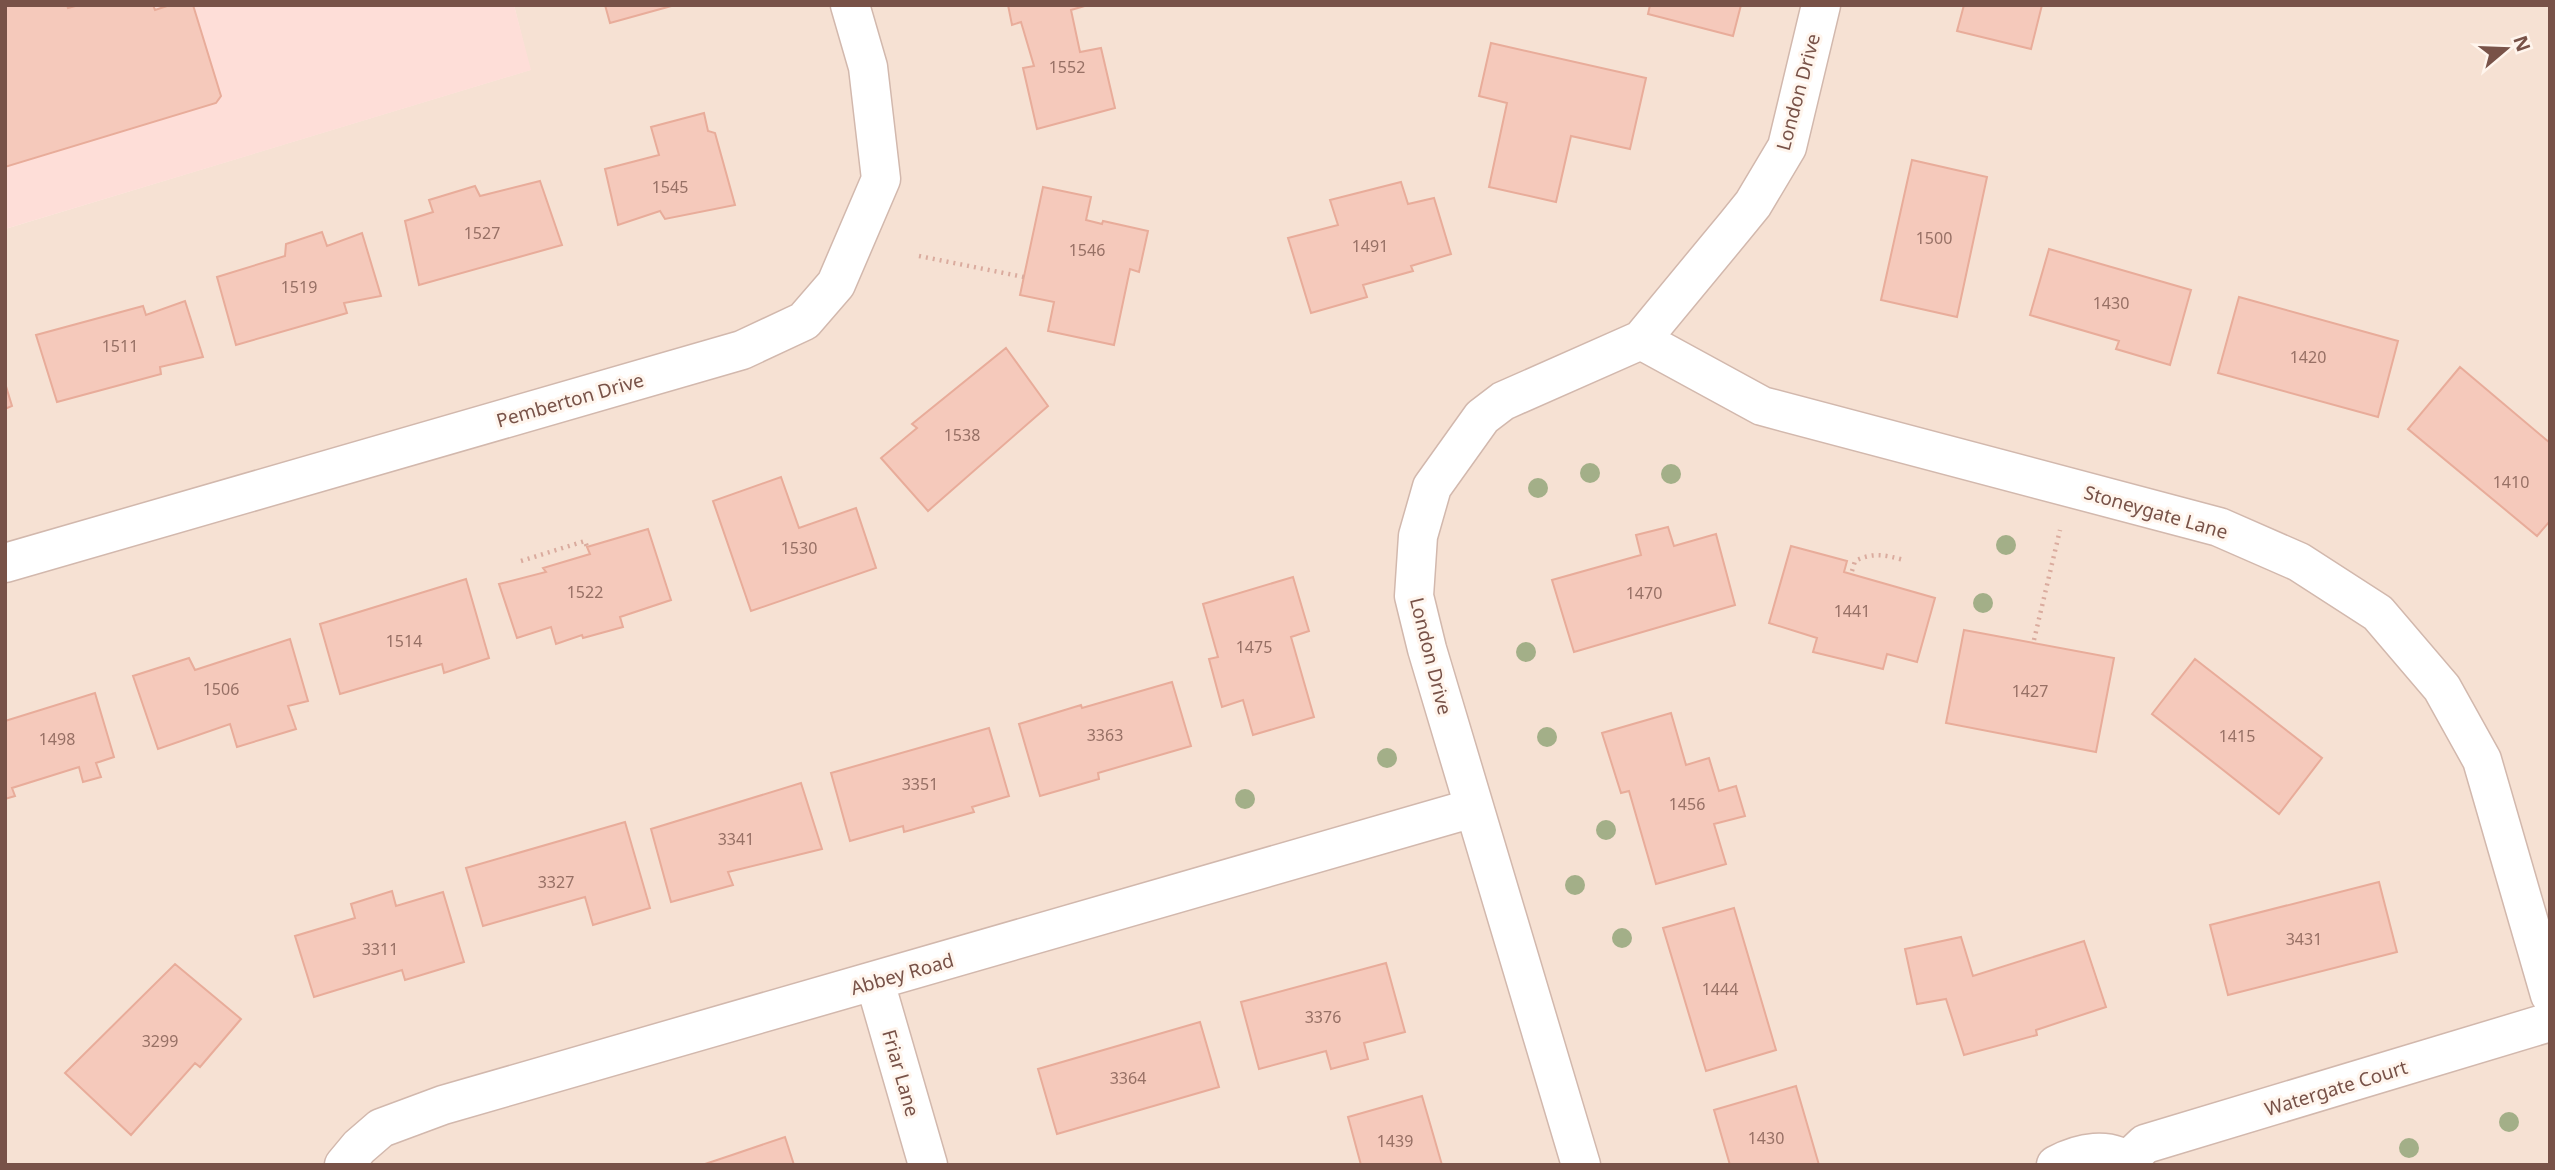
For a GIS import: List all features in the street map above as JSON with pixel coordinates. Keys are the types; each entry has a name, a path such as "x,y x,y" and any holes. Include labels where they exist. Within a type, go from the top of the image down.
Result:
{"street":[{"name":"Pemberton Drive","path":"5,563 742,350 804,321 836,284 881,179 868,67 850,5"},
{"name":"London Drive","path":"1581,1165 1522,959 1438,689 1414,596 1418,536 1432,487 1482,417 1503,401 1641,340 1753,204 1787,147 1821,5"},
{"name":"Stoneygate Lane","path":"1641,340 1762,405 2219,527 2299,562 2378,613 2442,688 2482,760 2550,995"},
{"name":"Abbey Road","path":"344,1165 359,1147 381,1128 443,1105 1473,808"},
{"name":"Friar Lane","path":"875,982 928,1165"},
{"name":"Watergate Court","path":"2056,1165 2079,1154 2104,1152 2129,1163 2146,1144 2550,1023"}],"path":[{"path":"919,256 1024,277"},
{"path":"2034,640 2060,529"},
{"path":"521,561 585,541 587,547"},
{"path":"1852,571 1855,561 1868,555 1887,555 1904,560"}],"shaded area":[{"path":"5,5 514,5 531,70 5,229"},
{"path":"514,5 2550,5 2550,1165 5,1165 5,229 530,70"}],"building":[{"path":"5,5 67,5 68,8 79,5 153,5 155,10 170,5 193,5 221,96 216,103 5,167"},
{"path":"605,5 675,5 610,23"},
{"path":"1008,5 1088,5 1071,10 1080,52 1101,48 1115,108 1037,129 1023,68 1034,66 1021,22 1012,25"},
{"path":"1650,5 1741,5 1733,36 1648,14"},
{"path":"1964,5 2042,5 2031,49 1957,31"},
{"path":"1491,43 1646,78 1630,149 1571,136 1556,202 1489,187 1507,103 1479,96"},
{"path":"704,113 708,131 715,133 735,205 665,219 660,211 618,225 605,169 659,155 651,127"},
{"path":"1912,160 1987,177 1957,317 1881,300"},
{"path":"540,181 562,245 419,285 405,221 433,212 429,200 475,186 480,196"},
{"path":"1401,182 1408,204 1434,198 1451,254 1411,266 1413,271 1363,285 1367,297 1311,313 1288,238 1338,225 1330,200"},
{"path":"1043,187 1091,197 1086,220 1148,231 1139,272 1130,269 1114,345 1048,331 1054,302 1020,295"},
{"path":"322,232 327,246 362,233 381,296 344,303 347,313 236,345 217,277 285,256 286,244"},
{"path":"2049,249 2191,290 2170,365 2116,349 2119,341 2030,315"},
{"path":"2239,297 2398,341 2378,417 2218,373"},
{"path":"185,301 203,357 160,367 161,374 57,402 36,335 143,306 146,315"},
{"path":"1006,348 1048,406 928,511 881,458 917,428 912,424"},
{"path":"2460,367 2550,443 2550,521 2537,536 2408,429"},
{"path":"5,383 12,406 5,409"},
{"path":"781,477 799,528 856,508 876,568 751,611 713,501"},
{"path":"1668,527 1674,546 1716,534 1735,605 1574,652 1552,580 1641,555 1636,535"},
{"path":"648,529 671,600 620,617 623,627 583,638 582,635 556,644 551,627 517,638 499,584 546,572 543,568 590,554 587,547"},
{"path":"1791,546 1847,561 1844,572 1935,598 1917,662 1887,654 1883,669 1813,652 1817,638 1769,623"},
{"path":"1293,577 1309,631 1291,637 1314,717 1253,735 1243,700 1222,707 1209,659 1218,657 1203,604"},
{"path":"466,579 489,658 444,673 442,664 340,694 320,624"},
{"path":"1964,630 2114,658 2096,752 1946,723"},
{"path":"290,639 308,701 288,706 296,729 237,747 230,724 158,749 133,676 189,658 195,670"},
{"path":"2195,659 2322,758 2279,814 2152,714"},
{"path":"1172,682 1191,746 1098,773 1099,779 1040,796 1019,724"},
{"path":"95,693 114,757 96,763 101,777 83,782 79,767 12,788 15,796 5,799 5,721"},
{"path":"1671,713 1686,765 1709,758 1719,791 1736,786 1745,816 1714,824 1726,864 1656,884 1629,791 1621,793 1602,733"},
{"path":"989,728 1009,796 972,807 974,812 904,832 903,826 850,841 831,773"},
{"path":"801,783 822,849 728,872 733,885 671,902 651,829"},
{"path":"625,822 650,908 593,925 585,897 483,926 466,868"},
{"path":"2379,882 2397,952 2228,995 2210,925"},
{"path":"392,891 396,906 443,892 464,962 405,980 402,970 314,997 295,936 355,918 351,904"},
{"path":"1734,908 1776,1050 1706,1071 1663,928"},
{"path":"1961,937 1973,976 2084,941 2106,1007 2036,1030 2037,1035 1964,1055 1946,999 1917,1004 1905,949"},
{"path":"1386,963 1405,1032 1364,1043 1368,1059 1331,1069 1326,1051 1259,1069 1241,1002"},
{"path":"175,964 241,1019 200,1067 195,1063 131,1135 65,1073"},
{"path":"1200,1022 1219,1087 1057,1134 1038,1069"},
{"path":"1796,1086 1819,1165 1730,1165 1714,1110"},
{"path":"1422,1096 1442,1165 1361,1165 1348,1117"},
{"path":"785,1137 794,1165 702,1165 732,1155"}]}
